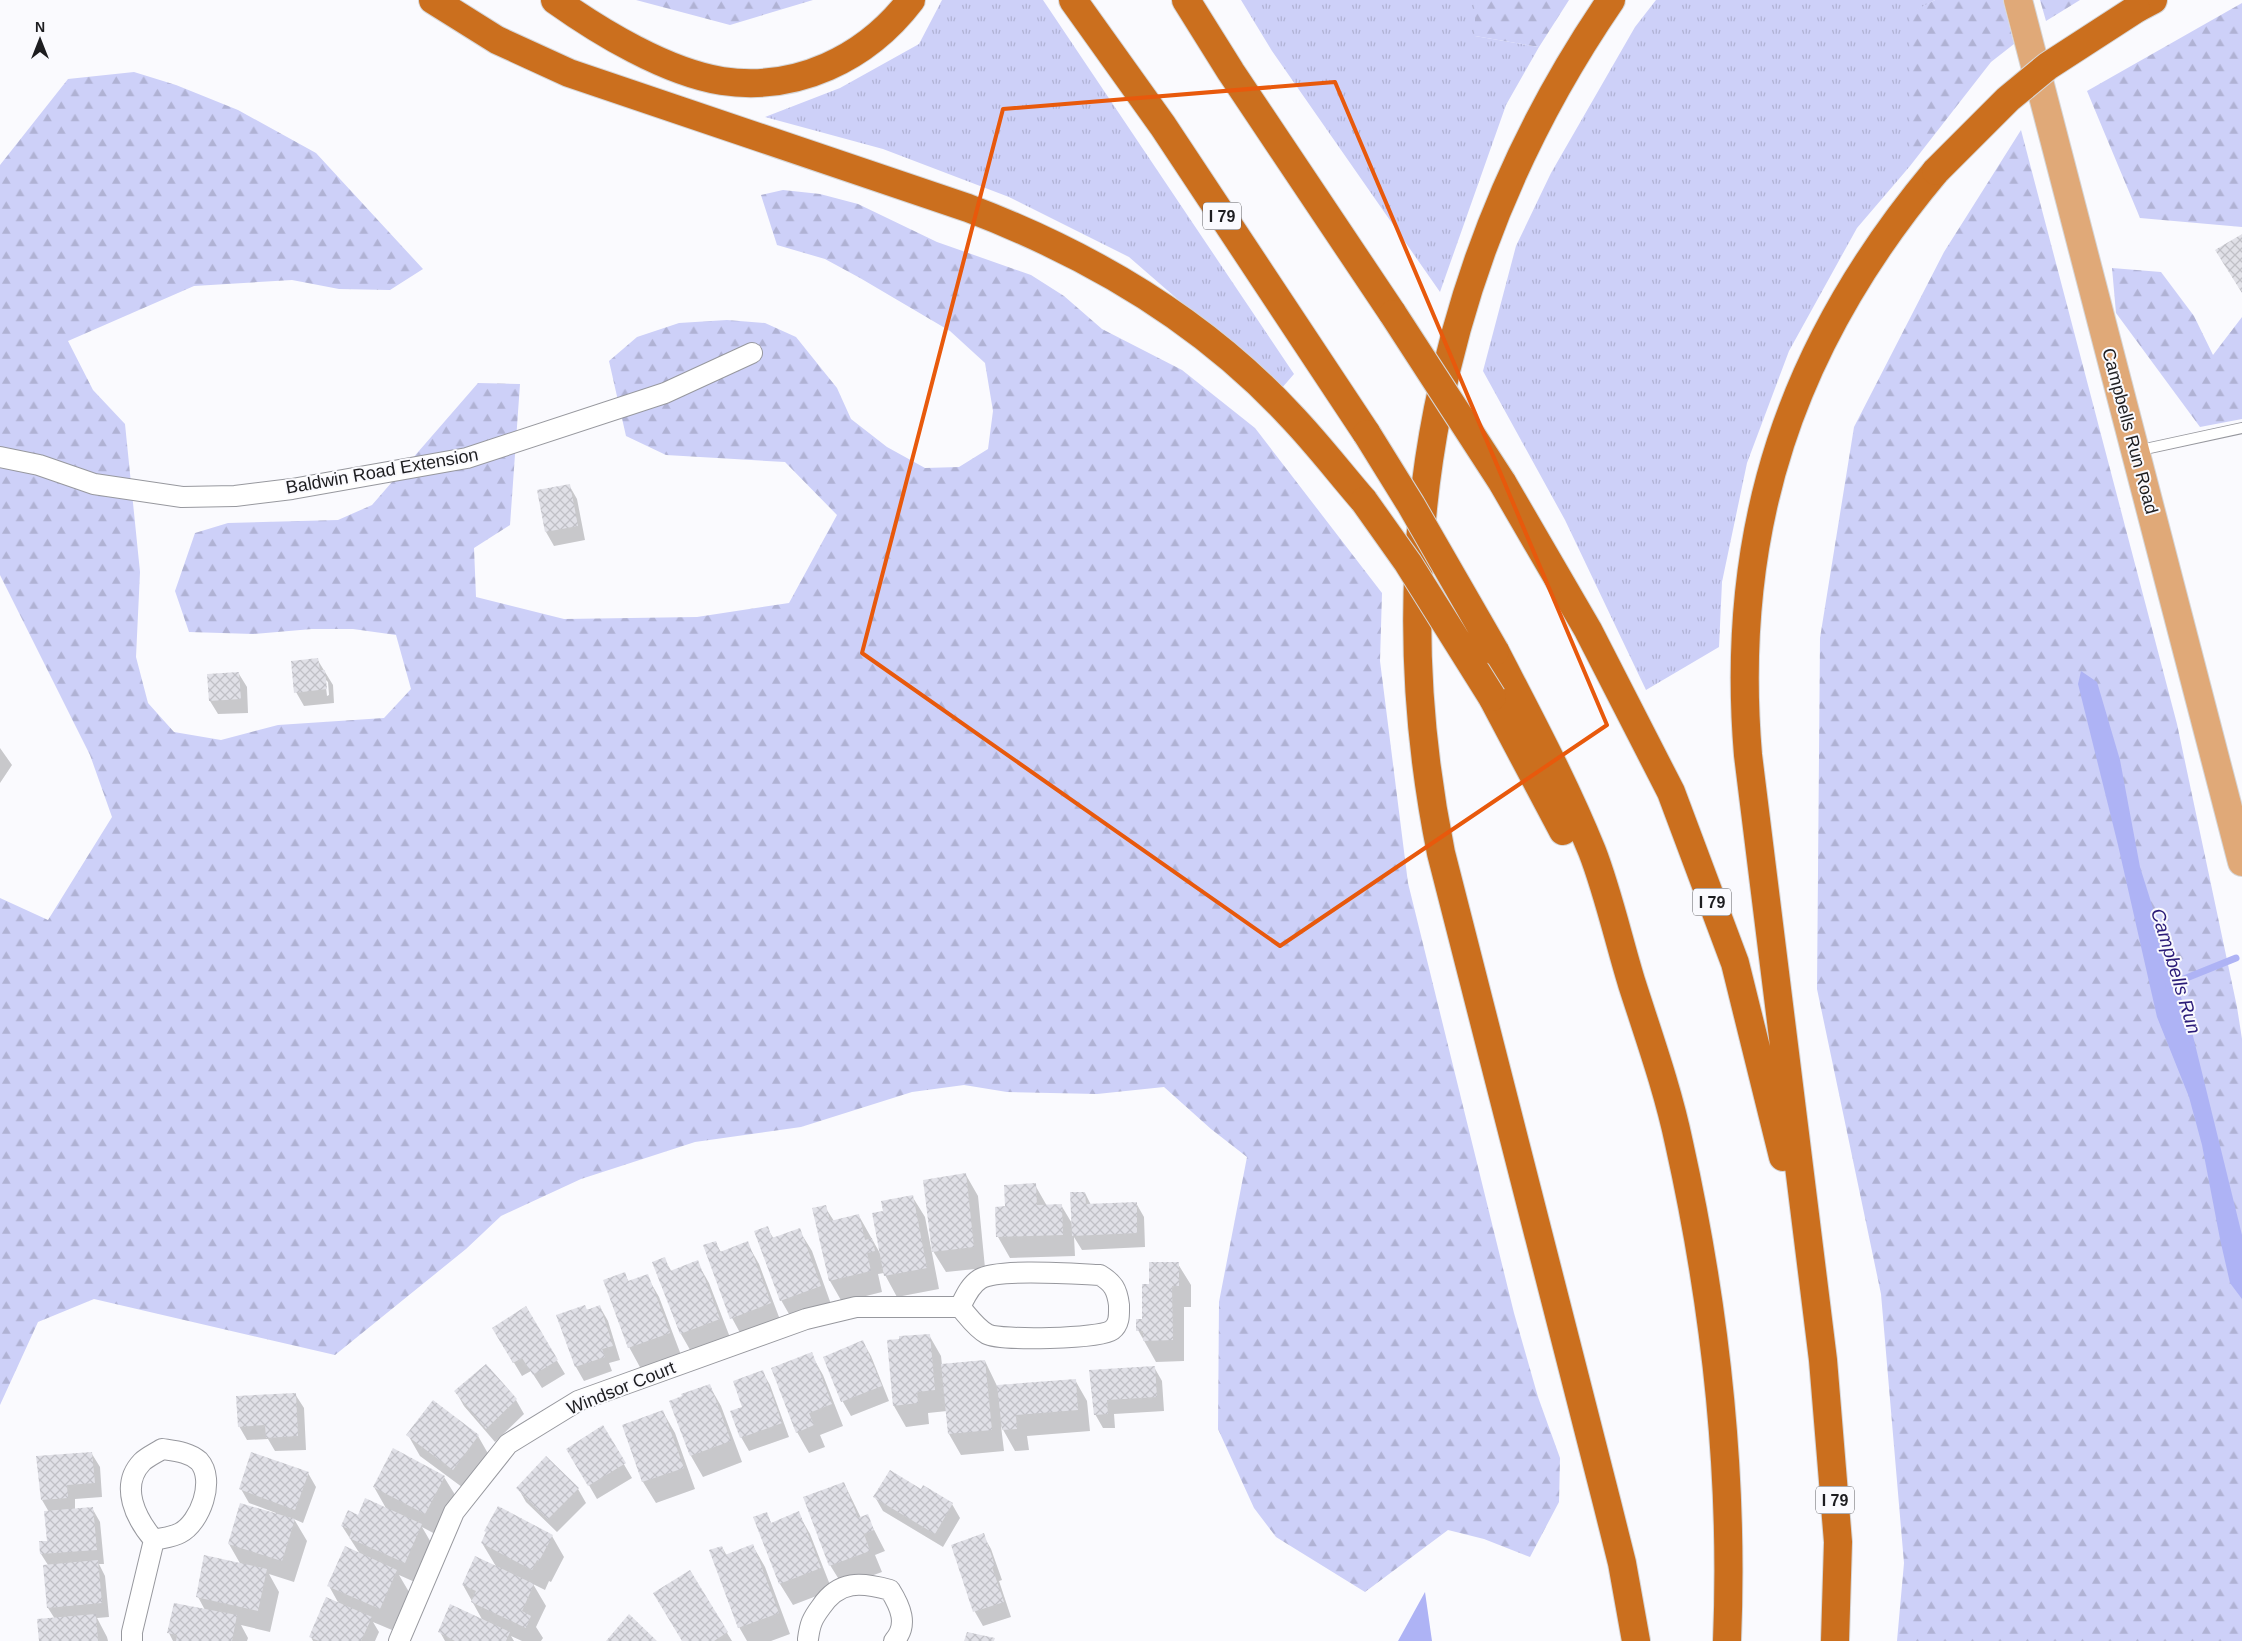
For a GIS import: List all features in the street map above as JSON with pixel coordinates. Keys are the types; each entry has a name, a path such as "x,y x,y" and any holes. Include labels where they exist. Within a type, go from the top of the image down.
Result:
{"highway":[{"path":"433,0 497,40 569,73 968,208 1012,225 1100,267 1182,320 1232,360 1289,414 1364,501 1408,563 1492,697 1544,790 1591,886 1628,970"},
{"path":"555,0 607,34 673,66 705,77 743,83 792,79 815,73 837,63 881,33 911,0"},
{"name":"I 79","path":"1073,0 1163,126 1367,434 1495,651 1568,796 1593,854 1679,1141 1707,1294 1723,1442 1727,1550 1726,1641"},
{"name":"I 79","path":"1186,0 1231,72 1393,314 1502,482 1588,630 1671,792 1731,954 1785,1163 1823,1360 1838,1542 1836,1641"},
{"path":"1611,0 1559,82 1532,132 1487,235 1456,329 1441,391 1424,489 1418,577 1417,642 1423,747 1441,853 1622,1563 1636,1641"},
{"path":"1823,1360 1748,755 1744,709 1746,623 1751,576 1762,510 1783,436 1819,345 1871,255 1902,211 1936,171 2008,100 2048,66 2145,4"}],"main road":[{"name":"Campbells Run Road","path":"2018,0 2242,862"}],"street":[{"name":"Baldwin Road Extension","path":"0,457 39,465 94,484 182,497 236,496 292,489 467,458 665,393 752,353"},
{"path":"1006,1273 1100,1275 1112,1282 1117,1291 1119,1313 1117,1324 1112,1331 1081,1336 1035,1339 988,1335 974,1324 960,1307 967,1293 980,1278 1006,1273"},
{"name":"Windsor Court","path":"399,1641 454,1512 508,1444 578,1401 814,1317 856,1307 960,1307"},
{"path":"162,1450 184,1452 199,1462 206,1481 203,1501 195,1521 180,1534 154,1540 145,1530 130,1498 133,1476 143,1462 162,1450"},
{"path":"132,1641 132,1632 154,1540"},
{"path":"807,1640 810,1622 826,1599 837,1590 853,1584 874,1585 890,1590 899,1605 903,1617 900,1634 894,1641"}],"lane":[{"path":"2135,451 2242,428"}],"highlighted area":[{"path":"1335,82 1607,725 1280,946 862,653 1003,109"}],"green space":[{"path":"636,0 813,0 730,25"},
{"path":"942,0 1043,0 1294,374 1281,389 1129,257 1009,197 883,149 765,117 840,88 919,44"},
{"path":"1241,0 1475,0 1475,36 1539,47 1506,105 1440,292 1272,51"},
{"path":"1475,0 1569,0 1539,47 1475,36"},
{"path":"1656,0 1935,0 1910,14 1910,166 1857,228 1789,351 1747,463 1722,582 1719,647 1646,690 1565,520 1483,371 1516,246 1551,173 1635,27"},
{"path":"1935,0 2003,0 2014,44 1991,62 1910,166 1910,13"},
{"path":"2040,0 2080,0 2046,21"},
{"path":"2242,3 2242,227 2140,218 2087,91"},
{"path":"134,72 176,85 238,110 316,153 423,269 390,290 339,289 292,280 194,286 68,341 93,390 125,424 140,572 136,657 148,703 174,732 221,740 278,725 384,718 411,689 396,635 353,629 312,629 253,634 189,632 175,591 195,533 228,523 338,520 372,505 478,383 520,384 510,525 474,548 476,597 564,619 697,617 789,603 837,515 785,462 666,455 626,436 609,361 637,337 679,323 727,320 765,323 796,337 837,388 851,419 887,447 925,468 959,467 988,449 993,411 985,363 950,331 860,278 825,259 777,245 761,195 783,190 820,194 858,204 937,242 1031,275 1064,296 1102,329 1182,370 1255,428 1382,593 1380,661 1408,883 1514,1313 1538,1397 1560,1458 1559,1502 1530,1557 1484,1539 1448,1530 1365,1592 1276,1537 1254,1508 1218,1429 1219,1302 1247,1157 1211,1129 1164,1087 1097,1094 1007,1092 964,1085 912,1092 801,1127 695,1142 581,1179 501,1216 466,1249 335,1355 94,1299 38,1322 0,1405 0,898 48,920 112,817 90,755 0,575 0,165 68,79"},
{"path":"2021,130 2177,724 2237,1007 2242,1039 2242,1641 1897,1641 1904,1563 1881,1294 1817,989 1820,638 1854,427 1944,252"},
{"path":"2112,268 2161,272 2194,316 2213,355 2242,317 2242,419 2200,427 2116,313"}],"water":[{"path":"2081,671 2097,682 2120,760 2140,867 2192,1032 2242,1235 2242,1299 2230,1283 2202,1145 2189,1097 2157,1017 2118,845 2078,684"},
{"path":"1425,1592 1432,1641 1398,1641"}],"building":[{"path":"2242,234 2242,293 2215,250"},
{"path":"570,484 578,526 545,532 537,490"},
{"path":"318,658 320,670 325,670 327,689 294,693 291,661"},
{"path":"239,672 241,699 209,701 207,674"},
{"path":"966,1173 974,1247 932,1252 923,1180"},
{"path":"1036,1183 1037,1205 1062,1204 1063,1235 996,1237 995,1207 1005,1206 1004,1185"},
{"path":"1070,1192 1085,1192 1086,1204 1137,1202 1137,1233 1072,1236"},
{"path":"913,1195 927,1268 884,1276 872,1213 883,1211 881,1201"},
{"path":"826,1205 830,1221 859,1214 865,1240 872,1238 875,1251 867,1253 871,1271 829,1281 812,1208"},
{"path":"768,1226 772,1238 800,1228 821,1286 780,1301 754,1231"},
{"path":"716,1241 720,1252 748,1241 771,1303 730,1319 703,1245"},
{"path":"665,1257 670,1271 698,1260 720,1319 680,1334 652,1262"},
{"path":"1149,1262 1179,1262 1179,1286 1172,1286 1173,1340 1143,1341 1143,1331 1136,1331 1136,1319 1142,1319 1142,1284 1149,1284"},
{"path":"625,1272 628,1281 648,1274 670,1333 628,1348 603,1280"},
{"path":"585,1305 587,1310 600,1305 613,1346 602,1349 605,1357 575,1367 556,1315"},
{"path":"526,1306 558,1360 533,1375 522,1358 513,1363 492,1328"},
{"path":"930,1334 935,1390 917,1392 918,1403 893,1406 887,1340 899,1339 899,1336"},
{"path":"863,1340 882,1386 841,1402 823,1357"},
{"path":"812,1352 832,1404 809,1413 814,1425 796,1433 771,1368"},
{"path":"985,1360 992,1430 948,1434 941,1364"},
{"path":"486,1364 517,1399 486,1429 454,1391"},
{"path":"1155,1366 1157,1397 1107,1400 1108,1414 1094,1415 1089,1370"},
{"path":"763,1370 782,1423 740,1438 730,1411 742,1407 733,1381"},
{"path":"1076,1379 1078,1410 1016,1415 1017,1429 1002,1430 997,1385"},
{"path":"710,1384 731,1441 690,1456 669,1401 682,1396 681,1394"},
{"path":"296,1393 298,1436 266,1438 265,1425 238,1427 236,1396"},
{"path":"433,1400 479,1435 453,1470 406,1435"},
{"path":"663,1410 684,1468 642,1482 622,1425"},
{"path":"603,1425 626,1463 588,1486 566,1449"},
{"path":"393,1448 445,1476 425,1514 373,1487"},
{"path":"92,1452 95,1483 67,1485 68,1498 41,1500 36,1456"},
{"path":"251,1452 309,1472 295,1510 239,1489"},
{"path":"546,1456 579,1488 548,1519 516,1488"},
{"path":"890,1470 921,1489 923,1485 953,1503 935,1534 873,1497"},
{"path":"844,1482 858,1518 868,1514 874,1530 864,1534 870,1551 829,1566 803,1497"},
{"path":"365,1498 422,1524 405,1563 349,1538 352,1530 341,1526 348,1510 358,1515"},
{"path":"240,1503 295,1519 282,1561 228,1544"},
{"path":"498,1506 553,1535 532,1570 481,1543 486,1532 484,1531"},
{"path":"93,1507 97,1550 40,1554 39,1541 47,1541 44,1511"},
{"path":"799,1511 821,1568 779,1584 753,1517 767,1512 771,1523"},
{"path":"984,1533 995,1566 992,1567 1004,1602 973,1612 951,1545"},
{"path":"753,1544 779,1613 738,1628 709,1550 722,1546 725,1555"},
{"path":"345,1546 397,1570 380,1609 327,1586"},
{"path":"204,1555 267,1569 258,1611 196,1597"},
{"path":"475,1556 534,1584 522,1611 531,1616 526,1628 471,1602 476,1591 462,1585"},
{"path":"98,1560 102,1603 47,1608 43,1565"},
{"path":"690,1570 728,1632 714,1641 682,1641 653,1593"},
{"path":"326,1597 372,1617 361,1641 319,1641 309,1637"},
{"path":"174,1603 237,1615 232,1641 176,1641 177,1635 167,1633"},
{"path":"450,1604 510,1632 506,1641 455,1641 438,1632"},
{"path":"96,1614 98,1641 39,1641 37,1619"},
{"path":"629,1614 657,1641 606,1641"},
{"path":"967,1632 995,1638 994,1641 964,1641"}],"waterway":[{"name":"Campbells Run","path":"2169,985 2236,958"}]}
